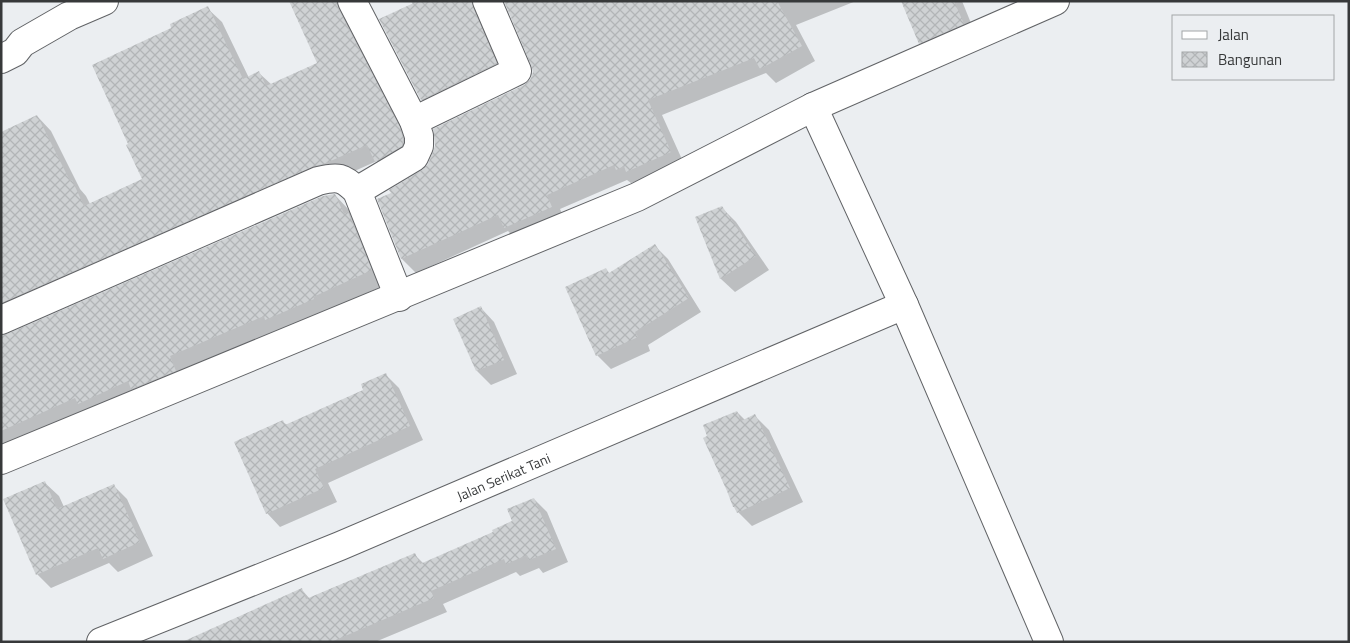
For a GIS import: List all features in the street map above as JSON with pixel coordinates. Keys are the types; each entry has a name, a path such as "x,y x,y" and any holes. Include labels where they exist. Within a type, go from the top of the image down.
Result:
{"street":[{"path":"1,59 15,52 22,43 69,16 104,1"},
{"path":"352,1 414,121 419,136 419,146 414,157 357,191"},
{"path":"414,121 517,71 487,1"},
{"path":"1,460 637,197 1055,1"},
{"path":"817,114 904,305 1049,642"},
{"path":"4,313 318,181 333,178 346,180 357,191 399,297"},
{"name":"Jalan Serikat Tani","path":"101,642 340,546 904,305"}],"building":[{"path":"289,1 337,1 338,8 400,127 403,139 402,146 375,162 367,145 312,167 1,303 1,132 37,115 84,206 142,179 92,65 171,28 170,24 208,6 243,79 259,71 266,86 317,63"},
{"path":"418,1 472,1 497,63 421,100 379,19"},
{"path":"504,1 574,1 581,3 585,1 777,1 802,46 760,69 754,58 648,100 671,152 626,172 624,166 616,170 614,165 547,195 552,207 504,228 498,215 401,259 377,199 391,193 389,190 422,170 428,164 435,146 433,129 524,85 530,80 533,72 531,65"},
{"path":"901,1 954,1 964,24 919,44"},
{"path":"335,194 344,214 348,212 372,270 313,297 314,299 265,320 264,316 170,356 176,371 131,389 128,381 78,404 75,398 1,431 1,335 323,196"},
{"path":"722,206 756,256 720,279 695,217"},
{"path":"655,244 689,298 635,332 638,337 596,356 565,287 606,268 609,273"},
{"path":"481,306 504,360 476,371 453,319"},
{"path":"386,373 410,426 315,469 324,488 266,514 234,442 283,420 285,425 363,390 361,384"},
{"path":"737,411 741,421 755,414 790,488 737,513 703,438 707,436 703,425"},
{"path":"45,481 57,509 114,484 140,542 103,559 98,548 36,575 3,499"},
{"path":"534,498 556,549 529,560 527,555 506,564 504,559 431,591 434,598 331,642 182,642 302,588 306,599 415,553 420,564 493,532 492,530 512,521 507,509"}]}
